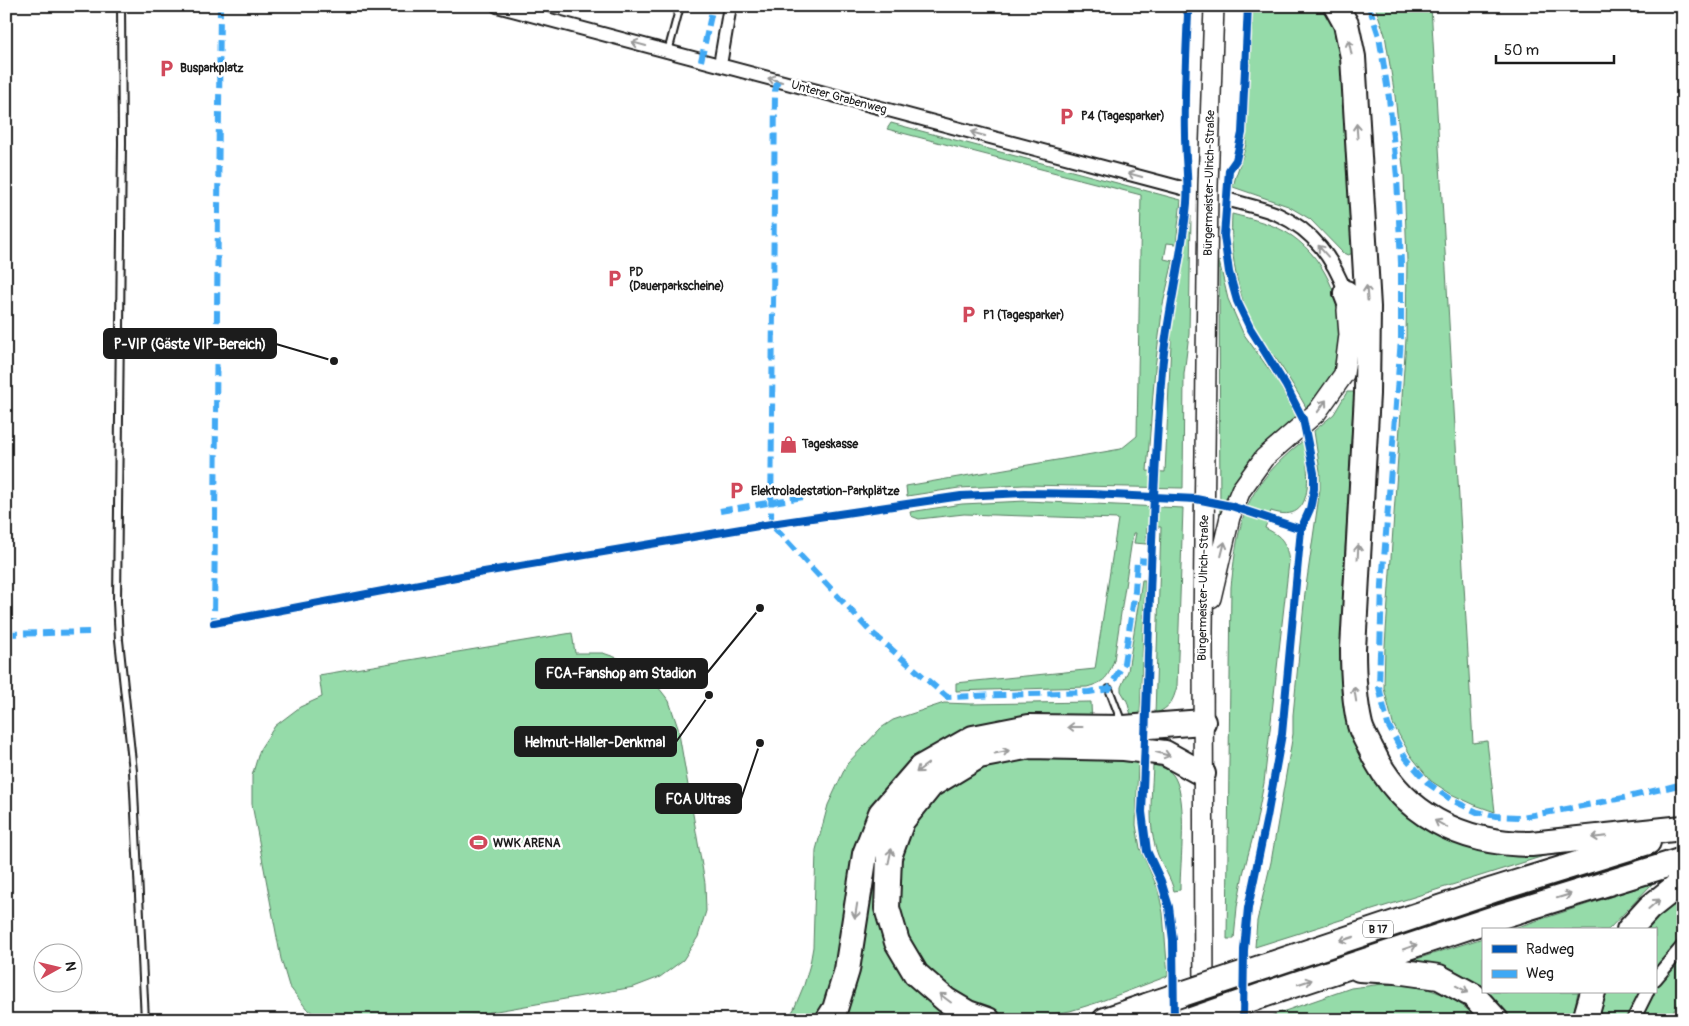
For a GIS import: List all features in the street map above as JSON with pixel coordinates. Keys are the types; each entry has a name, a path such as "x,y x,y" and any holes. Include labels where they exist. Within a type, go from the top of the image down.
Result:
{"highway":[{"path":"1336,6 1346,24 1352,57 1368,307 1367,394 1354,640 1354,689 1361,727 1378,766 1400,794 1424,814 1450,829 1478,838 1507,844 1531,844 1683,830"},
{"path":"1346,293 1360,329 1367,394"},
{"path":"828,1020 835,1009 847,970 865,854 881,814 920,768 973,738 1029,727 1124,728 1203,722"},
{"path":"988,1020 946,1000 916,974 897,942 887,908 889,857 902,821 931,784 979,756 1030,746 1124,748 1165,753 1203,774"},
{"name":"B 17","path":"1105,1020 1493,890 1683,830"},
{"name":"B 17","path":"1191,1020 1501,916 1683,860"},
{"path":"1631,928 1649,908 1683,881"},
{"path":"1347,968 1396,971 1439,977 1474,996 1496,1020"},
{"path":"1585,1020 1592,994"}],"main road":[{"name":"Bürgermeister-Ulrich-Straße","path":"1204,1020 1203,631 1208,177 1214,6"},
{"path":"1203,631 1230,517 1241,490 1264,458 1317,412 1344,374 1349,335 1346,293"}],"street":[{"name":"Unterer Grabenweg","path":"497,6 1182,188"},
{"path":"720,65 730,6"},
{"path":"1230,200 1279,214 1302,228 1327,254 1337,271 1346,293"},
{"path":"1656,978 1683,946"},
{"path":"1632,1020 1646,994"}],"lane":[{"path":"122,6 117,601 119,640 133,772 146,1020"},
{"path":"668,52 680,6"},
{"path":"1109,689 1124,728"}],"shaded area":[{"path":"1683,995 1683,1020 1668,1020 1679,999"}],"green space":[{"path":"1253,6 1322,6 1338,35 1341,49 1353,253 1348,255 1343,253 1310,219 1288,206 1233,187 1246,144"},
{"path":"1375,6 1431,6 1473,743 1487,741 1495,812 1451,794 1431,781 1411,756 1393,724 1384,688 1385,646 1406,339 1407,261 1404,175 1395,96 1385,35"},
{"path":"891,123 1181,200 1176,244 1167,243 1164,259 1173,261 1163,304 1155,368 1147,471 1165,472 1172,322 1191,216 1189,334 1184,374 1183,488 1024,485 959,488 907,496 906,486 1121,449 1137,436 1141,195 887,129"},
{"path":"1232,214 1271,225 1292,236 1305,246 1315,258 1332,287 1337,302 1342,334 1340,358 1328,382 1307,409 1253,325 1242,299 1233,257"},
{"path":"1219,261 1228,299 1243,333 1278,382 1297,418 1267,441 1249,462 1228,500 1220,520"},
{"path":"1347,392 1354,392 1343,585 1344,684 1431,830 1464,846 1500,853 1547,852 1547,855 1255,947 1257,921 1271,862 1293,734 1293,715 1305,593 1320,489 1320,471 1314,431 1334,414"},
{"path":"1304,440 1308,478 1307,491 1303,502 1297,510 1286,514 1271,511 1265,528 1276,534 1283,541 1289,562 1264,783 1255,829 1243,874 1234,939 1227,939 1231,587 1237,540 1248,504 1257,488 1284,457"},
{"path":"1026,501 1183,508 1177,686 1172,700 1164,709 1155,714 1161,527 1147,527 1146,544 1134,543 1136,533 1133,533 1114,660 1108,675 1102,681 1087,687 956,691 956,683 1095,669 1118,519 964,514 919,519 911,516 910,512 962,504"},
{"path":"1142,580 1145,580 1140,716 1131,715 1121,687 1128,671"},
{"name":"WWK ARENA","path":"572,633 575,653 603,653 629,662 652,679 669,701 678,728 705,883 706,911 698,937 683,960 660,977 634,987 445,1020 323,1020 306,1008 289,986 281,959 252,804 252,776 260,749 275,726 300,707 322,697 319,675"},
{"path":"1091,702 1092,727 1029,727 881,813 828,1020 787,1020 804,985 810,964 813,947 816,850 828,805 847,764 881,728 893,720 944,703"},
{"path":"1031,756 1091,756 1138,761 1136,825 1140,848 1158,889 1163,913 1168,976 1096,1003 1070,1011 1035,1017 991,1013 973,1008 922,970 895,906 897,858 909,826 936,792 981,765"},
{"path":"1153,765 1171,772 1179,789 1182,817 1180,890 1174,891 1158,855 1152,833"},
{"path":"878,849 879,898 957,1020 842,1020"},
{"path":"1653,883 1610,928 1514,928"},
{"path":"1683,898 1683,995 1668,1020 1598,1020 1606,994 1656,994 1656,928 1645,928 1650,921"},
{"path":"1482,938 1482,994 1578,994 1572,1020 1505,1020 1401,964"},
{"path":"1383,984 1411,986 1435,991 1457,1002 1479,1020 1259,1020 1351,988"}],"marked path":[{"path":"219,622 214,623 220,6"},
{"path":"701,61 713,6"},
{"path":"1369,6 1379,36 1389,98 1397,177 1401,263 1401,339 1382,585 1379,687 1388,725 1406,758 1429,784 1452,800 1477,812 1496,816 1521,817 1628,797 1683,784"},
{"path":"778,80 775,91 771,524 869,630 947,697 1089,692 1109,689 1124,663 1135,591 1137,560 1152,561"},
{"path":"720,511 821,494"},
{"path":"6,634 89,632"}],"cycle path":[{"path":"1174,1020 1173,940 1169,907 1161,881 1147,851 1142,812 1152,536 1162,370 1167,328 1185,224 1187,194 1185,104 1188,14 1185,6"},
{"path":"1243,1020 1244,950 1248,908 1282,734 1301,529 1310,509 1314,489 1314,473 1303,419 1286,386 1250,328 1237,301 1229,272 1224,236 1229,170 1236,160 1242,133 1248,6"},
{"path":"214,623 472,574 771,524 961,496 1025,493 1196,499 1231,506 1301,529"}],"place":[{"name":"Busparkplatz","path":"166,68"},
{"name":"P4 (Tagesparker)","path":"1067,116"},
{"name":"PD (Dauerparkscheine)","path":"615,279"},
{"name":"P1 (Tagesparker)","path":"969,315"},
{"name":"P-VIP (Gäste VIP-Bereich)","path":"334,361"},
{"name":"Tageskasse","path":"788,444"},
{"name":"Elektroladestation-Parkplätze","path":"737,491"},
{"name":"FCA-Fanshop am Stadion","path":"760,608"},
{"name":"Helmut-Haller-Denkmal","path":"709,695"},
{"name":"FCA Ultras","path":"760,743"},
{"name":"WWK ARENA","path":"479,843"}]}
